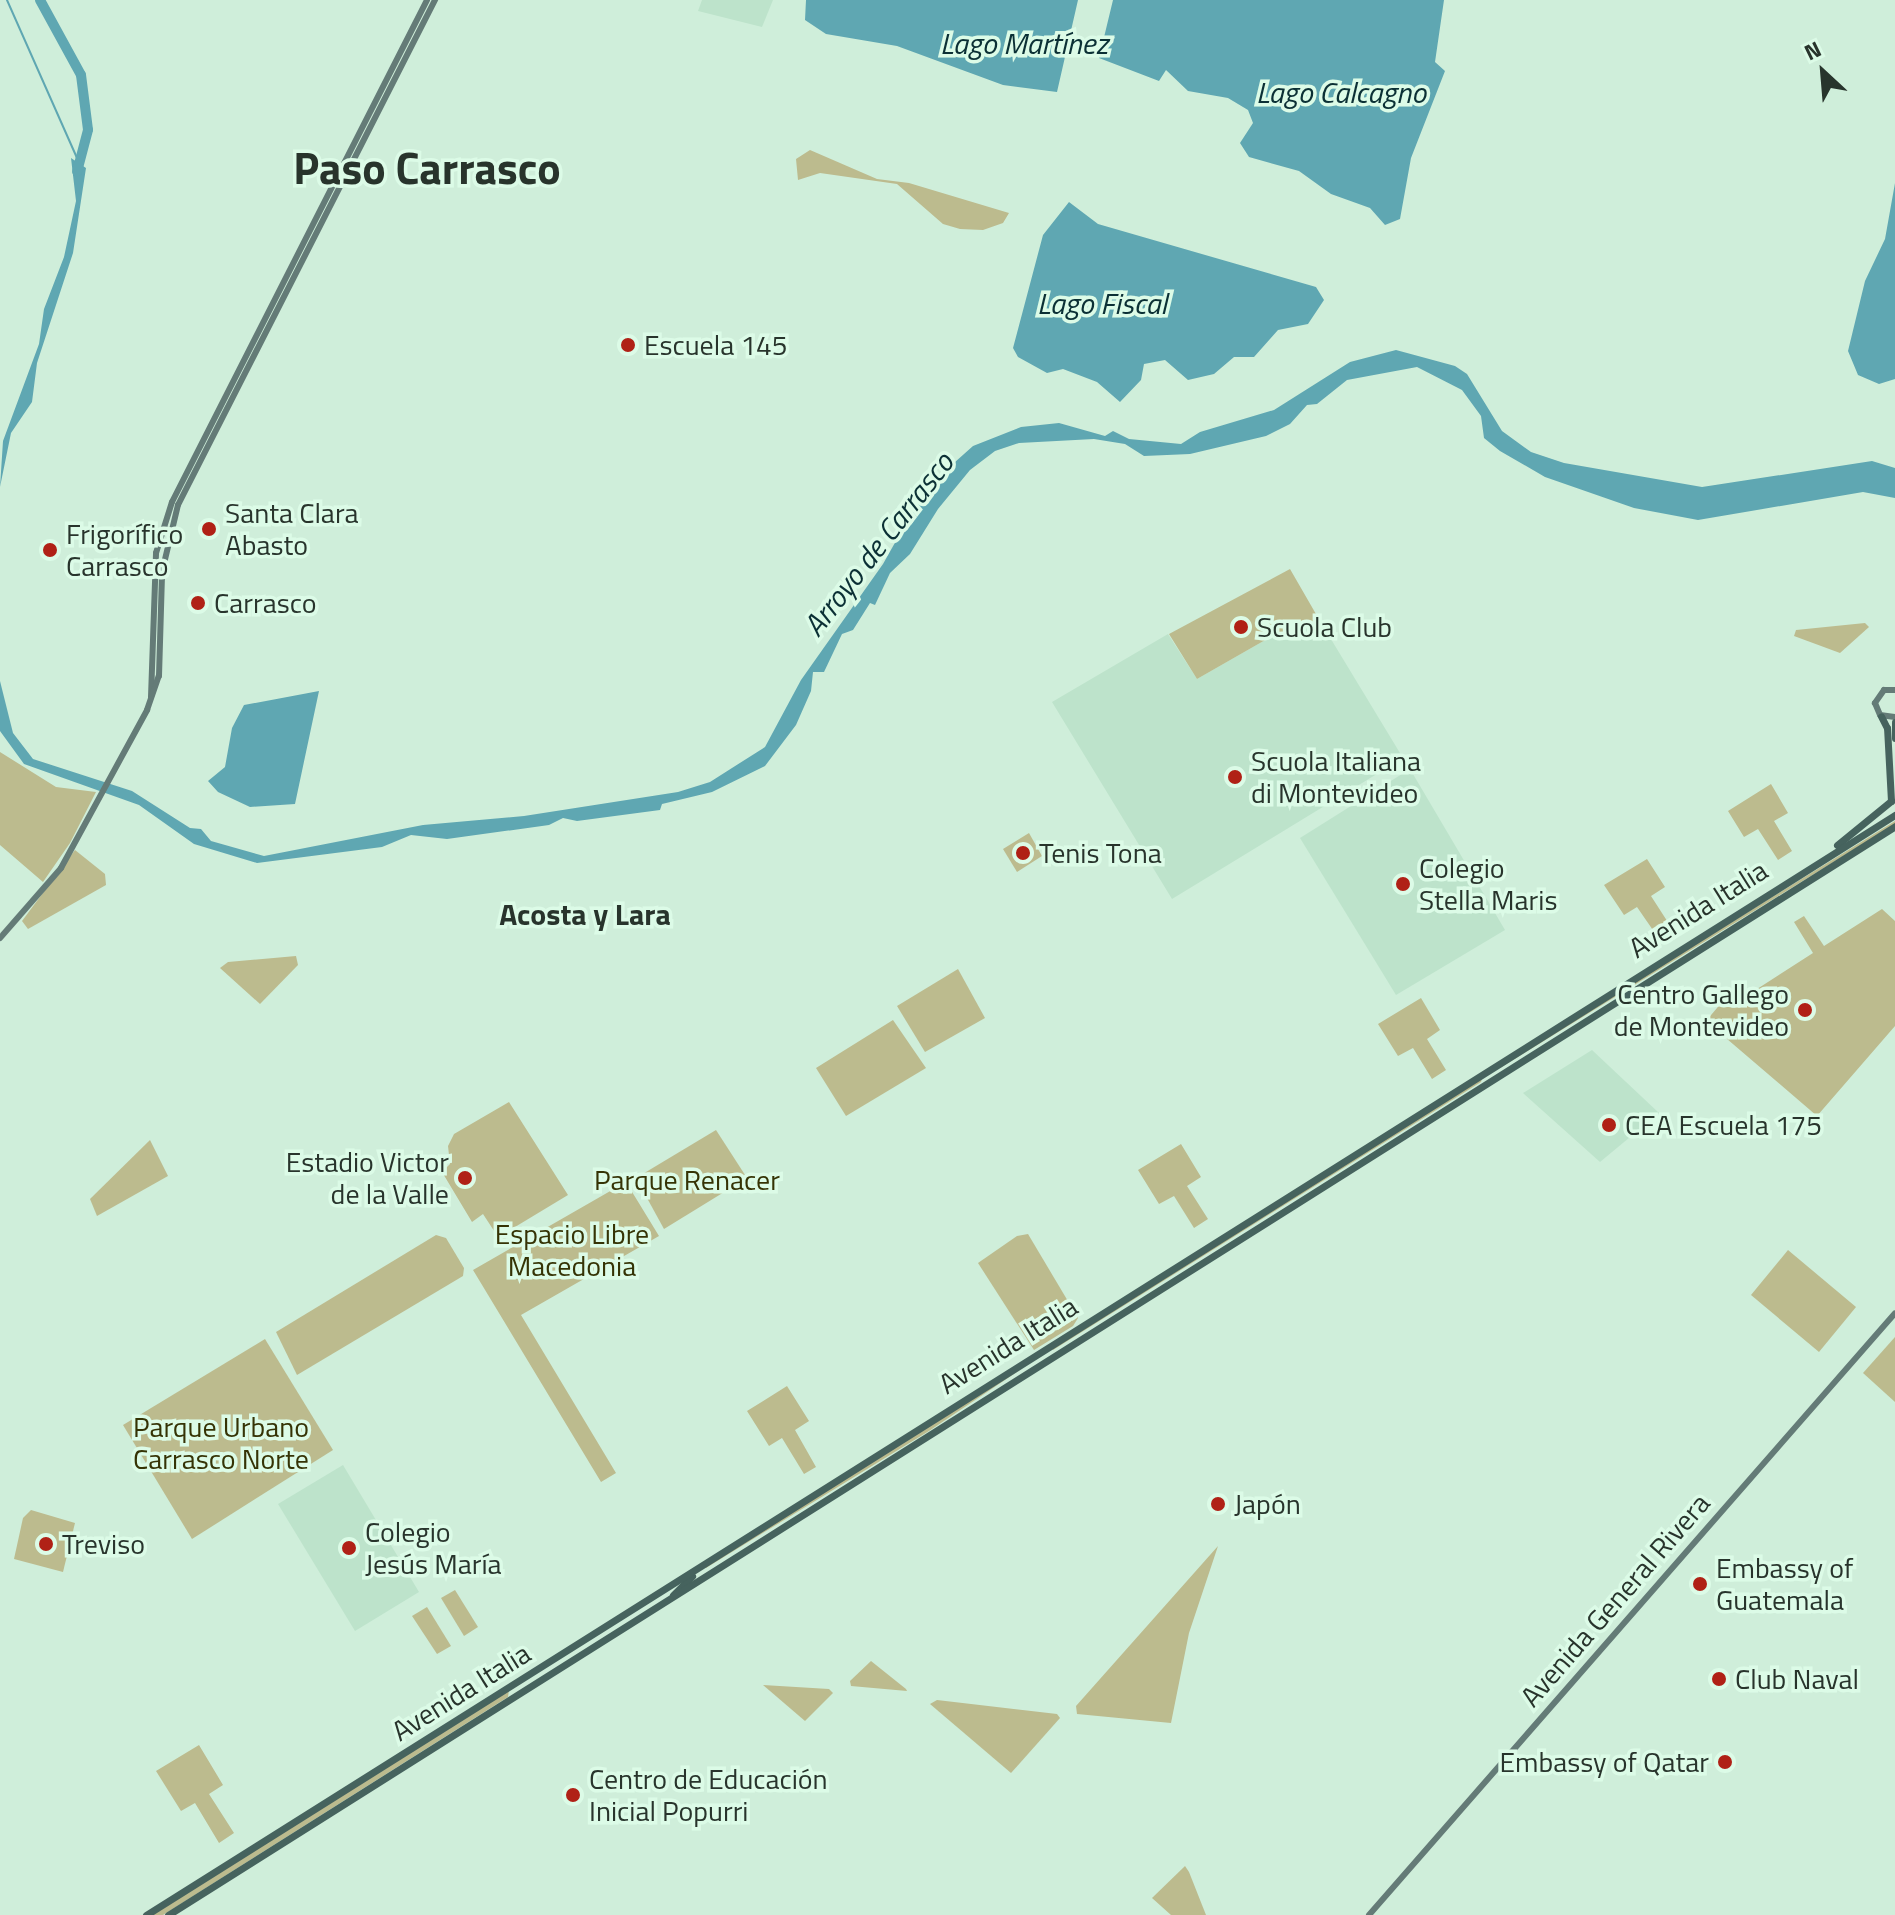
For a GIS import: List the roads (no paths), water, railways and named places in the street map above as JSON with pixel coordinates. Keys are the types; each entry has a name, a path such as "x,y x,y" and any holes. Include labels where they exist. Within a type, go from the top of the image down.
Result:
{"main road":[{"path":"151,697 156,553 172,502 427,0"},
{"path":"0,938 61,868 117,769 151,697 161,661 162,572 178,505 435,0"},
{"path":"1836,847 1891,801 1887,728 1876,696 1895,690"},
{"path":"1881,716 1895,720 1895,738"},
{"name":"Avenida Italia","path":"146,1915 1836,847 1895,815"},
{"name":"Avenida Italia","path":"168,1915 1895,826"},
{"name":"Avenida General Rivera","path":"1369,1915 1895,1313"},
{"path":"673,1596 701,1566"},
{"path":"637,1618 666,1588"}],"water":[{"name":"Lago Martínez","path":"806,0 1078,0 1057,92 1003,85 897,46 826,34 805,20"},
{"name":"Lago Calcagno","path":"1113,0 1444,0 1435,62 1445,71 1411,158 1400,219 1385,225 1370,208 1331,194 1299,171 1249,157 1240,143 1253,123 1248,110 1228,98 1188,91 1166,70 1159,81 1099,58"},
{"path":"71,158 86,168 73,253 37,363 32,402 11,433 0,487 3,441 39,344 44,309 64,257 76,201"},
{"path":"1895,183 1895,379 1879,384 1858,375 1848,351 1865,281 1885,239"},
{"name":"Lago Fiscal","path":"1069,202 1098,224 1316,287 1324,300 1308,324 1278,330 1254,357 1234,357 1214,374 1188,380 1165,360 1144,364 1141,380 1120,402 1097,382 1063,369 1047,373 1018,357 1013,348 1043,235"},
{"path":"1396,350 1455,366 1467,374 1502,431 1531,452 1564,463 1702,487 1872,461 1895,468 1895,498 1863,492 1698,520 1634,508 1545,477 1500,451 1484,438 1481,416 1462,390 1417,367 1347,380 1317,404 1307,405 1290,424 1266,436 1190,454 1144,456 1125,444 1094,439 1019,443 995,451 970,470 938,509 910,554 890,573 875,605 870,603 853,630 842,634 824,672 813,672 811,691 796,725 765,766 712,792 662,804 660,810 577,821 563,818 549,825 447,839 411,835 382,847 257,863 194,844 139,805 24,764 0,731 0,681 13,733 33,759 132,791 190,828 201,829 211,841 264,856 423,825 524,816 678,792 710,782 765,747 801,680 883,564 910,516 936,479 973,446 1021,427 1059,423 1105,436 1113,431 1129,439 1181,444 1200,432 1274,410 1350,362"},
{"path":"319,691 295,804 250,807 218,792 208,781 225,767 232,728 244,705"}],"waterway":[{"path":"7,0 78,160"},
{"name":"Arroyo de Carrasco","path":"40,0 81,75 88,130 77,172"}],"place":[{"name":"Escuela 145","path":"628,345"},
{"name":"Santa Clara Abasto","path":"209,529"},
{"name":"Frigorífico Carrasco","path":"50,550"},
{"name":"Carrasco","path":"198,603"},
{"name":"Scuola Club","path":"1241,627"},
{"name":"Scuola Italiana di Montevideo","path":"1235,777"},
{"name":"Tenis Tona","path":"1023,853"},
{"name":"Colegio Stella Maris","path":"1403,884"},
{"name":"Centro Gallego de Montevideo","path":"1805,1010"},
{"name":"CEA Escuela 175","path":"1609,1125"},
{"name":"Estadio Victor de la Valle","path":"465,1178"},
{"name":"Japón","path":"1218,1504"},
{"name":"Treviso","path":"46,1544"},
{"name":"Colegio Jesús María","path":"349,1548"},
{"name":"Embassy of Guatemala","path":"1700,1584"},
{"name":"Club Naval","path":"1719,1679"},
{"name":"Embassy of Qatar","path":"1725,1762"},
{"name":"Centro de Educación Inicial Popurri","path":"573,1795"}],"district":[{"name":"Paso Carrasco","path":"427,168"},
{"name":"Acosta y Lara","path":"585,914"}],"park label":[{"name":"Parque Renacer","path":"687,1180"},
{"name":"Espacio Libre Macedonia","path":"572,1250"},
{"name":"Parque Urbano Carrasco Norte","path":"221,1443"}]}
